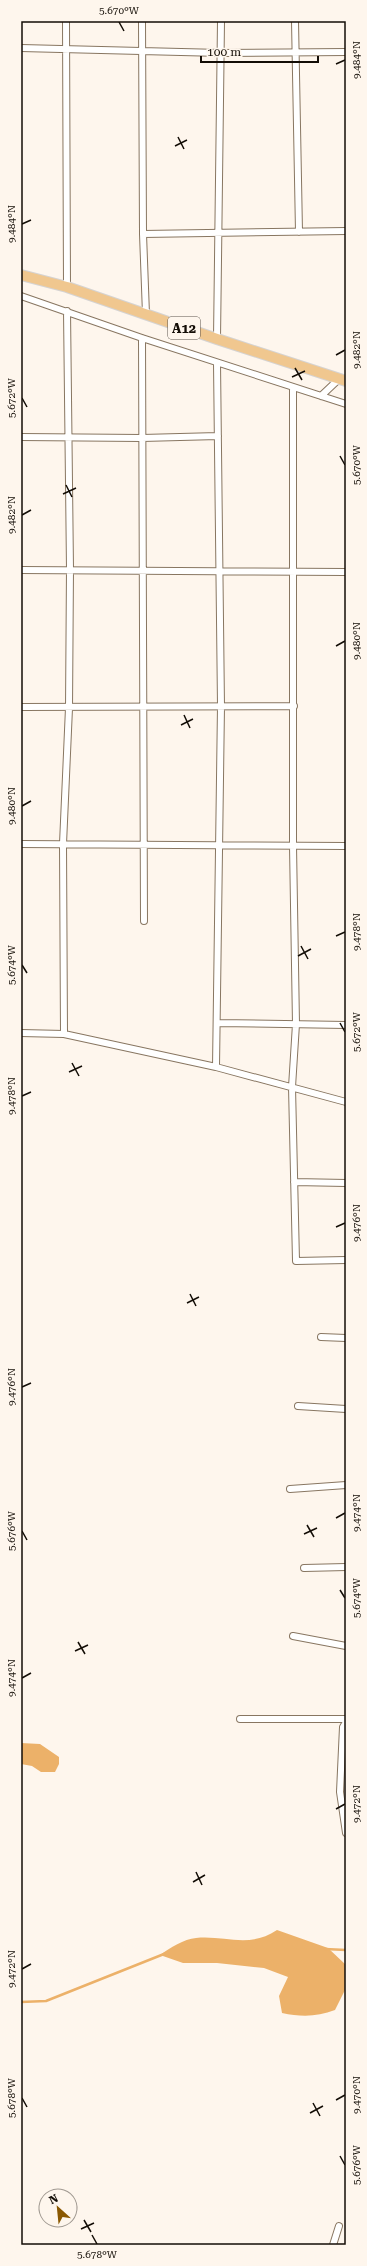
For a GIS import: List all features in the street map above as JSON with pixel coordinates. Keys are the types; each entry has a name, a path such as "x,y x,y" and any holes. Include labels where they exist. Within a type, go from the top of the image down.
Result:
{"main road":[{"name":"A12","path":"21,275 67,287 217,339 342,380"}],"street":[{"path":"66,21 67,287"},
{"path":"142,21 143,234 146,314"},
{"path":"217,339 221,21"},
{"path":"295,21 299,232"},
{"path":"21,48 221,53 346,52"},
{"path":"143,234 346,232"},
{"path":"21,296 217,363 346,404"},
{"path":"64,1034 63,844 69,708 70,570 66,311"},
{"path":"142,338 145,708 144,921"},
{"path":"216,1067 221,706 217,363"},
{"path":"321,396 342,380"},
{"path":"293,387 293,846 296,1024 292,1087 296,1261 346,1260"},
{"path":"21,437 142,438 218,436"},
{"path":"21,570 346,572"},
{"path":"21,707 145,708 294,706"},
{"path":"21,844 346,846"},
{"path":"217,1023 346,1025"},
{"path":"21,1033 64,1034 216,1067 346,1102"},
{"path":"294,1182 346,1183"},
{"path":"322,1337 346,1338"},
{"path":"298,1406 346,1409"},
{"path":"290,1489 346,1485"},
{"path":"304,1568 346,1567"},
{"path":"293,1636 346,1646"},
{"path":"240,1719 346,1719"},
{"path":"346,1722 343,1727 343,1792 346,1833"},
{"path":"333,2245 339,2226"}],"shaded area":[{"path":"21,1743 40,1744 59,1757 59,1764 55,1772 41,1772 32,1766 21,1764"},
{"path":"277,1930 328,1948 346,1965 346,1988 335,2010 309,2016 282,2013 279,1996 288,1977 264,1968 217,1963 183,1963 160,1955 177,1944 191,1939 257,1939 267,1936"}],"waterway":[{"path":"325,1949 346,1950"},
{"path":"21,2002 46,2001 164,1954"}]}
